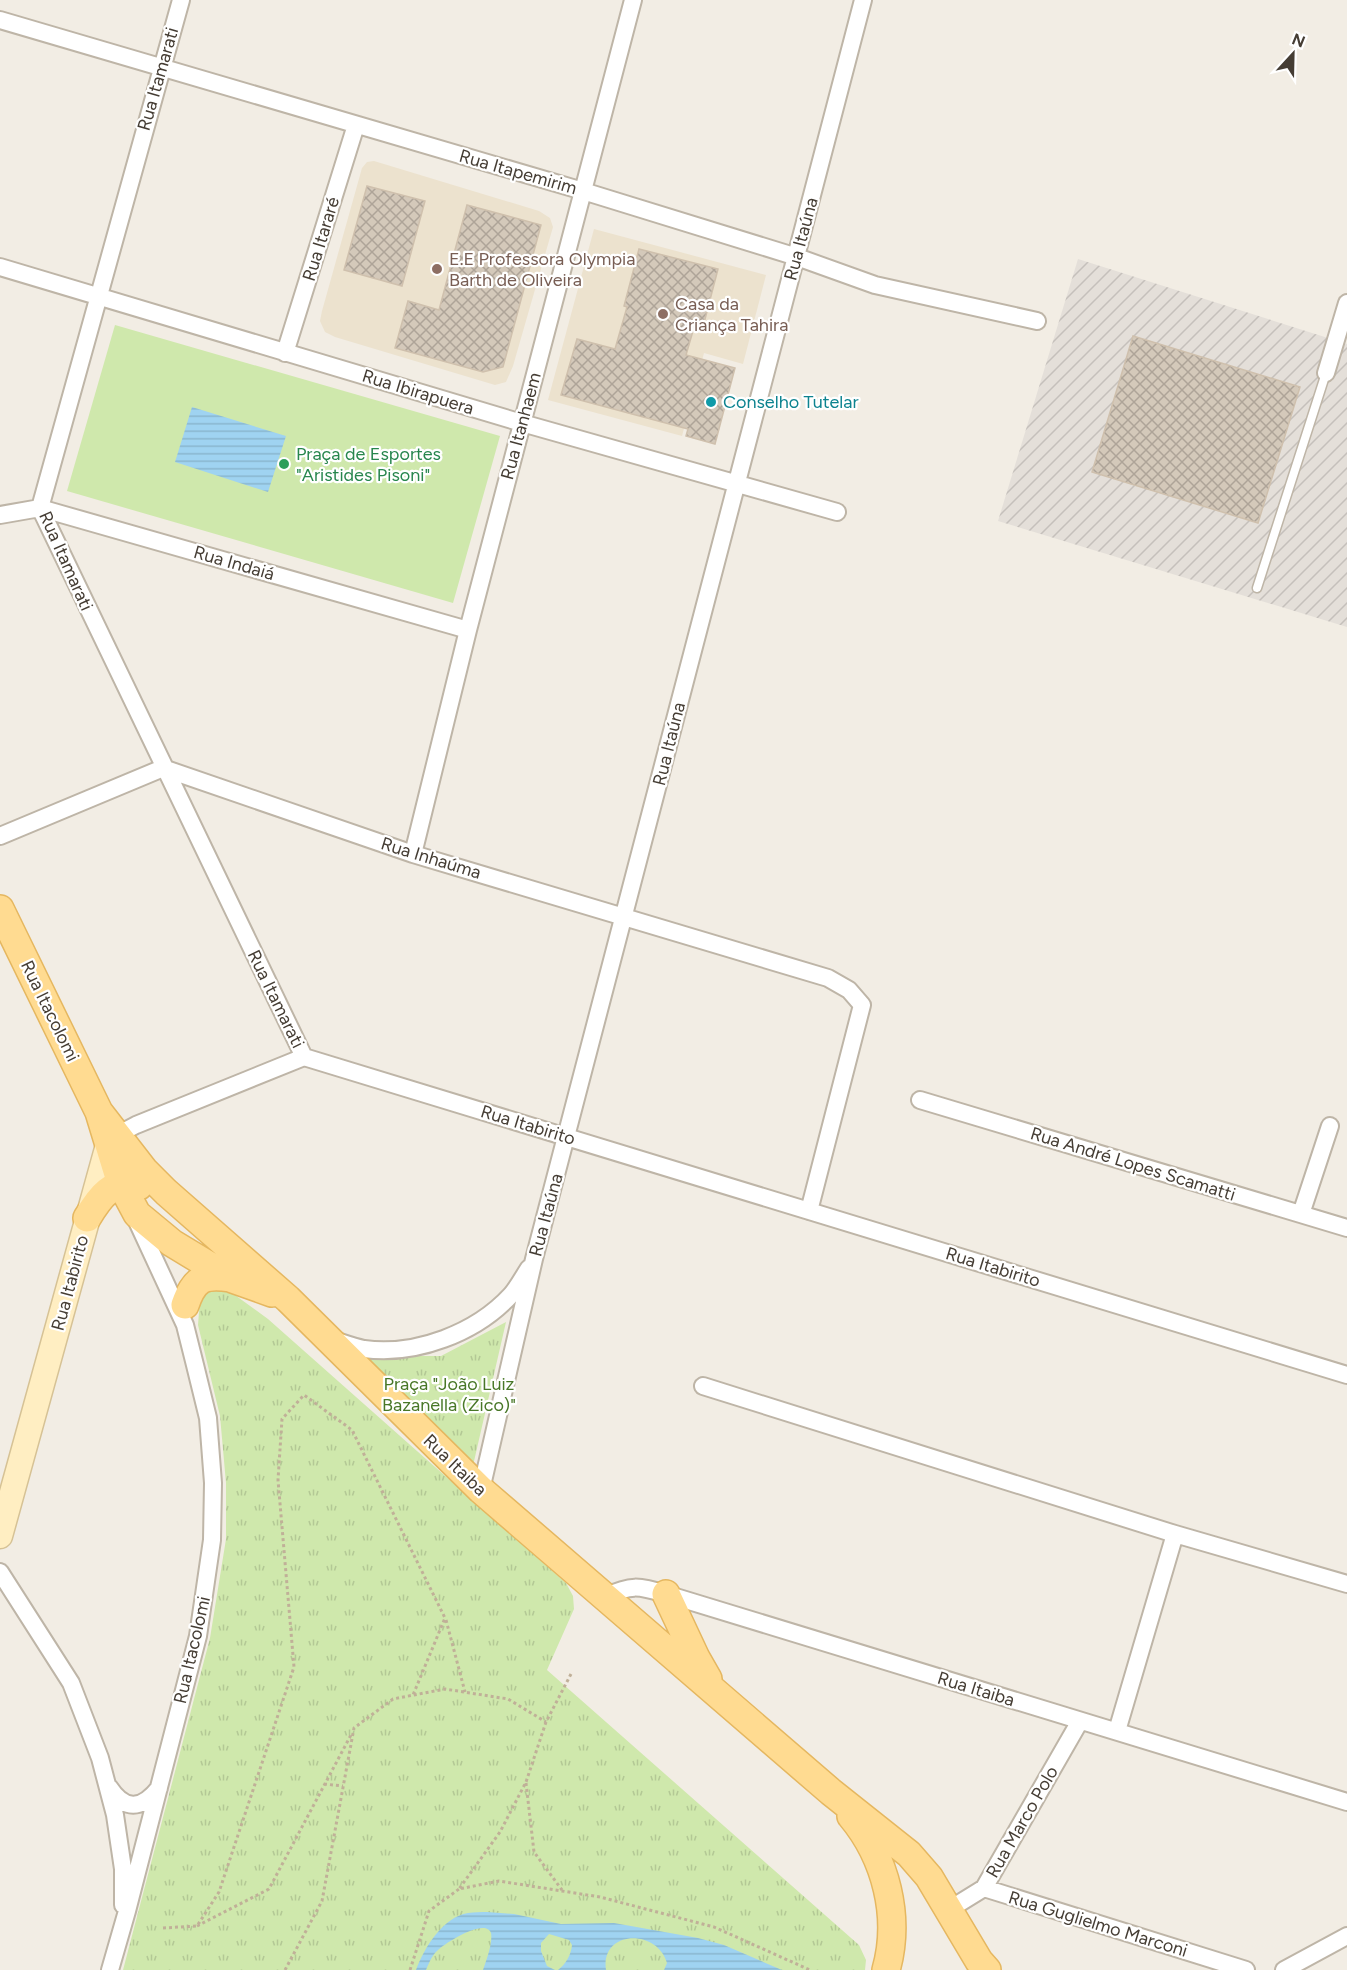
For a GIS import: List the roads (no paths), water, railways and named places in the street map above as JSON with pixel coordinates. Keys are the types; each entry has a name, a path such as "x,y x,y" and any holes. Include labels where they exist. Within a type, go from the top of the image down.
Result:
{"main road":[{"name":"Rua Itacolomi","path":"0,909 113,1140"},
{"name":"Rua Itaiba","path":"113,1140 122,1188 137,1214 172,1243 230,1278 288,1299"},
{"name":"Rua Itaiba","path":"113,1140 166,1192 288,1299 481,1490 831,1792 909,1854 929,1877 987,1970"},
{"path":"87,1218 102,1194 131,1184 166,1192"},
{"path":"191,1254 193,1216"},
{"path":"185,1315 193,1287 201,1279 213,1275 230,1278"},
{"path":"666,1594 696,1658 716,1693"},
{"name":"Rua Itaiba","path":"831,1792 861,1827 885,1878 893,1925 886,1970"}],"street":[{"name":"Rua Itamarati","path":"181,0 40,508 163,768 304,1057"},
{"name":"Rua Itanhaem","path":"413,854 468,630 633,0"},
{"name":"Rua Itaúna","path":"481,1490 534,1259 863,0"},
{"name":"Rua Itapemirim","path":"0,20 583,191 797,257 875,285 1037,321"},
{"name":"Rua Itararé","path":"285,353 356,125"},
{"name":"Rua Ibirapuera","path":"0,267 522,423 837,512"},
{"path":"1326,373 1347,303"},
{"name":"Rua Indaiá","path":"0,515 40,508 468,630"},
{"path":"0,836 163,768"},
{"name":"Rua Inhaúma","path":"163,768 413,854 828,978 849,990 862,1005 809,1211"},
{"path":"113,1140 136,1125 304,1057"},
{"name":"Rua Itabirito","path":"304,1057 1347,1375"},
{"name":"Rua André Lopes Scamatti","path":"920,1100 1347,1228"},
{"path":"1301,1214 1330,1126"},
{"name":"Rua Itabirito","path":"0,1536 87,1218 113,1140"},
{"name":"Rua Itacolomi","path":"110,1970 198,1636 212,1540 213,1483 208,1418 185,1315 122,1188"},
{"name":"Rua Itacolomi","path":"185,1315 187,1274 191,1254"},
{"path":"324,1337 364,1349 400,1350 439,1340 477,1324 511,1294 534,1259"},
{"path":"703,1386 1175,1534 1347,1584"},
{"path":"1117,1731 1175,1534"},
{"path":"0,1572 71,1683 100,1758 115,1815 123,1869 123,1926"},
{"name":"Rua Itaiba","path":"604,1597 623,1588 635,1586 666,1594 1347,1802"},
{"name":"Rua Marco Polo","path":"950,1909 984,1888 1080,1721"},
{"path":"107,1783 116,1798 128,1805 139,1805 150,1799 159,1788"},
{"name":"Rua Guglielmo Marconi","path":"984,1888 1246,1970"},
{"path":"1284,1970 1347,1936"}],"lane":[{"path":"1257,588 1326,373"}],"water":[{"path":"192,407 286,436 268,492 175,462"},
{"path":"468,1913 514,1914 561,1924 614,1923 698,1938 724,1945 782,1970 664,1970 667,1963 661,1952 642,1939 630,1938 612,1947 606,1957 606,1970 558,1970 568,1959 572,1945 569,1940 549,1934 541,1943 541,1951 547,1966 555,1970 483,1970 489,1952 491,1933 488,1929 482,1928 465,1933 449,1942 434,1954 426,1970 416,1970 429,1943 450,1921"}],"place":[{"name":"E.E Professora Olympia Barth de Oliveira","path":"437,269"},
{"name":"Casa da Criança Tahira","path":"663,314"},
{"name":"Conselho Tutelar","path":"711,402"},
{"name":"Praça de Esportes \"Aristides Pisoni\"","path":"284,464"}],"park label":[{"name":"Praça \"João Luiz Bazanella (Zico)\"","path":"449,1394"}]}
